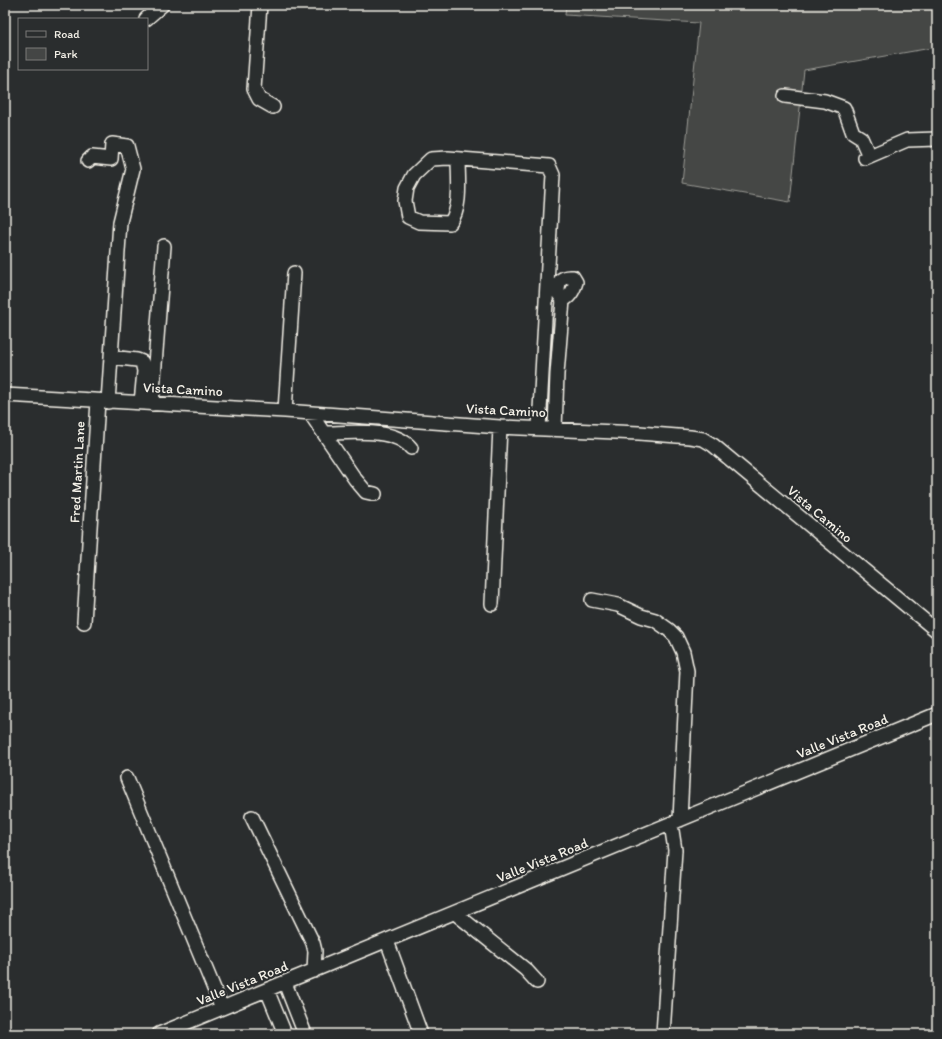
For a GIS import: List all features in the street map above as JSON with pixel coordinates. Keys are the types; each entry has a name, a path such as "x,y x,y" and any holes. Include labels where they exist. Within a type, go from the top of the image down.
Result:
{"street":[{"path":"147,18 162,5"},
{"path":"260,5 254,89 259,98 273,107"},
{"path":"785,96 825,101 844,108 853,133 860,138 867,157 907,140 937,139"},
{"name":"Fred Martin Lane","path":"84,622 89,544 103,401 111,357 120,222 133,169 128,146 112,144 111,159 92,157 88,161"},
{"path":"458,159 458,202 455,217 450,222 419,222 408,217 405,201 407,188 414,175 431,159 448,158 549,166 553,175 539,428"},
{"path":"147,403 164,246"},
{"path":"285,411 294,273"},
{"path":"554,430 563,300"},
{"path":"111,357 142,362 147,403"},
{"name":"Vista Camino","path":"5,395 285,411 554,430 639,433 703,439 713,445 937,632"},
{"path":"310,413 355,479 366,492 375,494"},
{"path":"492,604 500,426"},
{"path":"324,433 380,434 397,438 408,444 411,448"},
{"path":"592,600 618,604 641,616 655,620 669,630 676,637 683,652 687,671 675,822 675,850 663,1034"},
{"name":"Valle Vista Road","path":"159,1034 937,714"},
{"path":"127,778 222,1008"},
{"path":"252,817 313,943 315,951 314,971"},
{"path":"455,913 526,970 537,982"},
{"path":"387,941 421,1034"},
{"path":"285,983 305,1034"},
{"path":"267,990 285,1034"}],"green space":[{"path":"566,5 937,5 937,47 804,70 790,202 682,183 699,23 565,15"}]}
